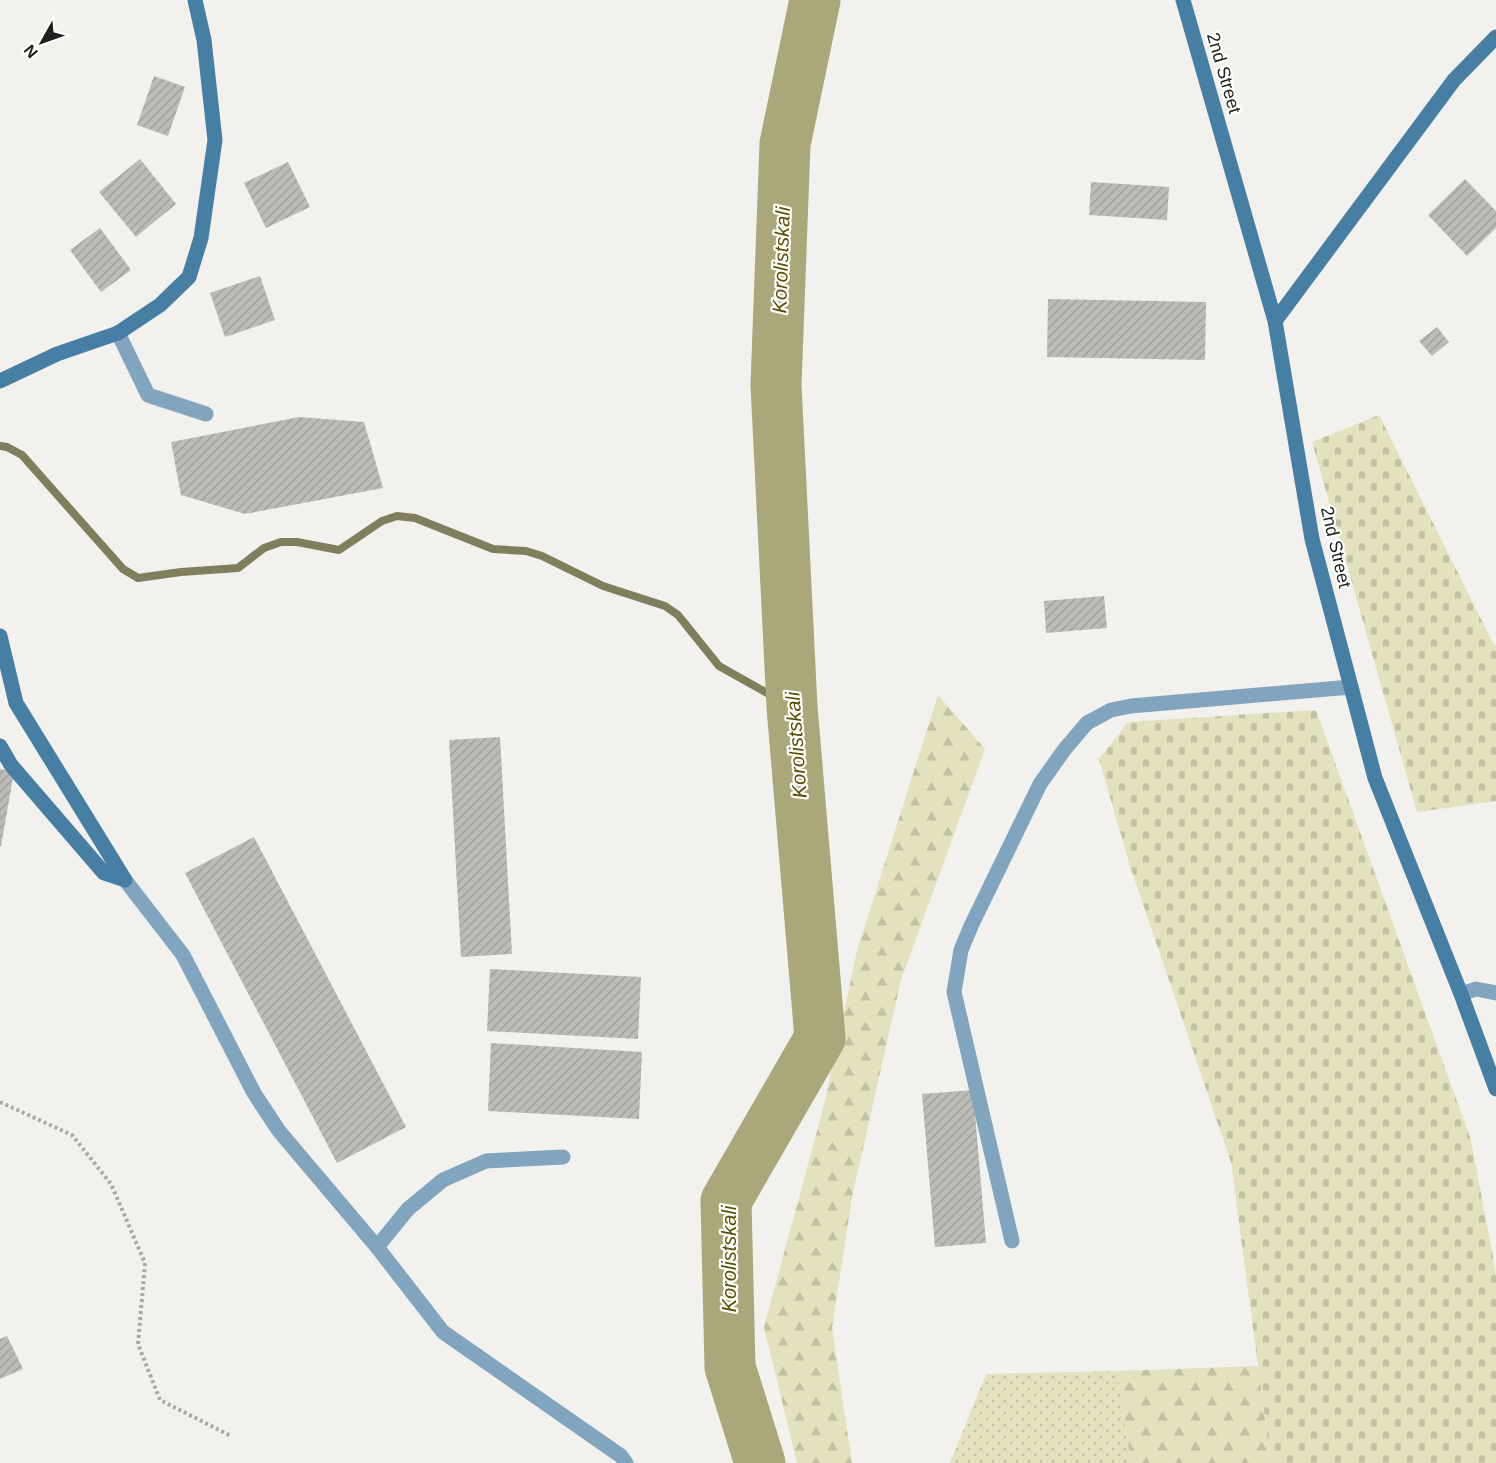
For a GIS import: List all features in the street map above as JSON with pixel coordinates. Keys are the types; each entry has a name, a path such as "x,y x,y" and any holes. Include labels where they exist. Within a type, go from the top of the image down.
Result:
{"street":[{"path":"0,381 57,354 118,333 160,305 189,277 201,238 215,140 204,40 195,0"},
{"name":"2nd Street","path":"1183,0 1275,321 1312,539 1375,778 1461,994 1496,1089"},
{"path":"1275,321 1454,80 1496,37"},
{"path":"118,333 148,395 206,414"},
{"path":"0,636 16,703 125,880 183,955 254,1093 279,1131 377,1247 443,1332 621,1456 626,1463"},
{"path":"1012,1241 954,992 961,950 970,926 1040,784 1086,723 1111,710 1131,706 1351,687"},
{"path":"0,746 11,765 104,873 125,880"},
{"path":"1461,994 1476,989 1496,993"},
{"path":"377,1247 408,1209 443,1180 486,1161 562,1157"}],"path":[{"path":"0,1102 72,1135 111,1184 145,1263 138,1344 160,1400 231,1436"}],"green space":[{"path":"1379,415 1496,645 1496,801 1417,812 1312,442"},
{"path":"938,695 985,749 901,980 852,1197 832,1328 852,1463 797,1463 764,1327 823,1109 857,951"},
{"path":"1316,710 1471,1140 1496,1273 1496,1463 1271,1463 1231,1162 1130,866 1099,759 1128,722"},
{"path":"1258,1366 1271,1463 1131,1463 1117,1371"},
{"path":"1117,1371 1131,1463 950,1463 986,1374"}],"building":[{"path":"154,76 185,87 168,136 137,125"},
{"path":"140,159 176,204 136,237 99,192"},
{"path":"288,162 310,207 266,228 244,183"},
{"path":"1465,179 1496,211 1496,228 1467,256 1428,215"},
{"path":"1091,182 1169,187 1167,220 1089,215"},
{"path":"100,228 131,270 101,292 70,250"},
{"path":"260,276 275,320 225,337 210,293"},
{"path":"1048,299 1206,302 1205,360 1047,357"},
{"path":"1437,327 1449,342 1432,356 1419,341"},
{"path":"299,417 364,422 383,488 245,514 181,495 171,442"},
{"path":"1104,596 1107,628 1046,633 1044,601"},
{"path":"500,737 512,954 461,957 449,740"},
{"path":"0,769 14,772 1,846 0,846"},
{"path":"254,837 406,1127 337,1163 185,873"},
{"path":"490,969 641,977 638,1039 487,1031"},
{"path":"491,1043 642,1052 639,1119 488,1111"},
{"path":"973,1090 986,1243 935,1247 922,1094"},
{"path":"7,1336 23,1369 0,1379 0,1339"}],"waterway":[{"name":"Korolistskali","path":"760,1463 730,1367 726,1201 820,1038 792,707 776,385 785,144 815,0"},
{"path":"0,446 22,455 123,569 138,578 238,568 264,548 281,542 297,542 339,550 382,521 397,516 415,518 493,549 526,551 542,556 603,586 665,606 678,615 719,666 792,707"}]}
